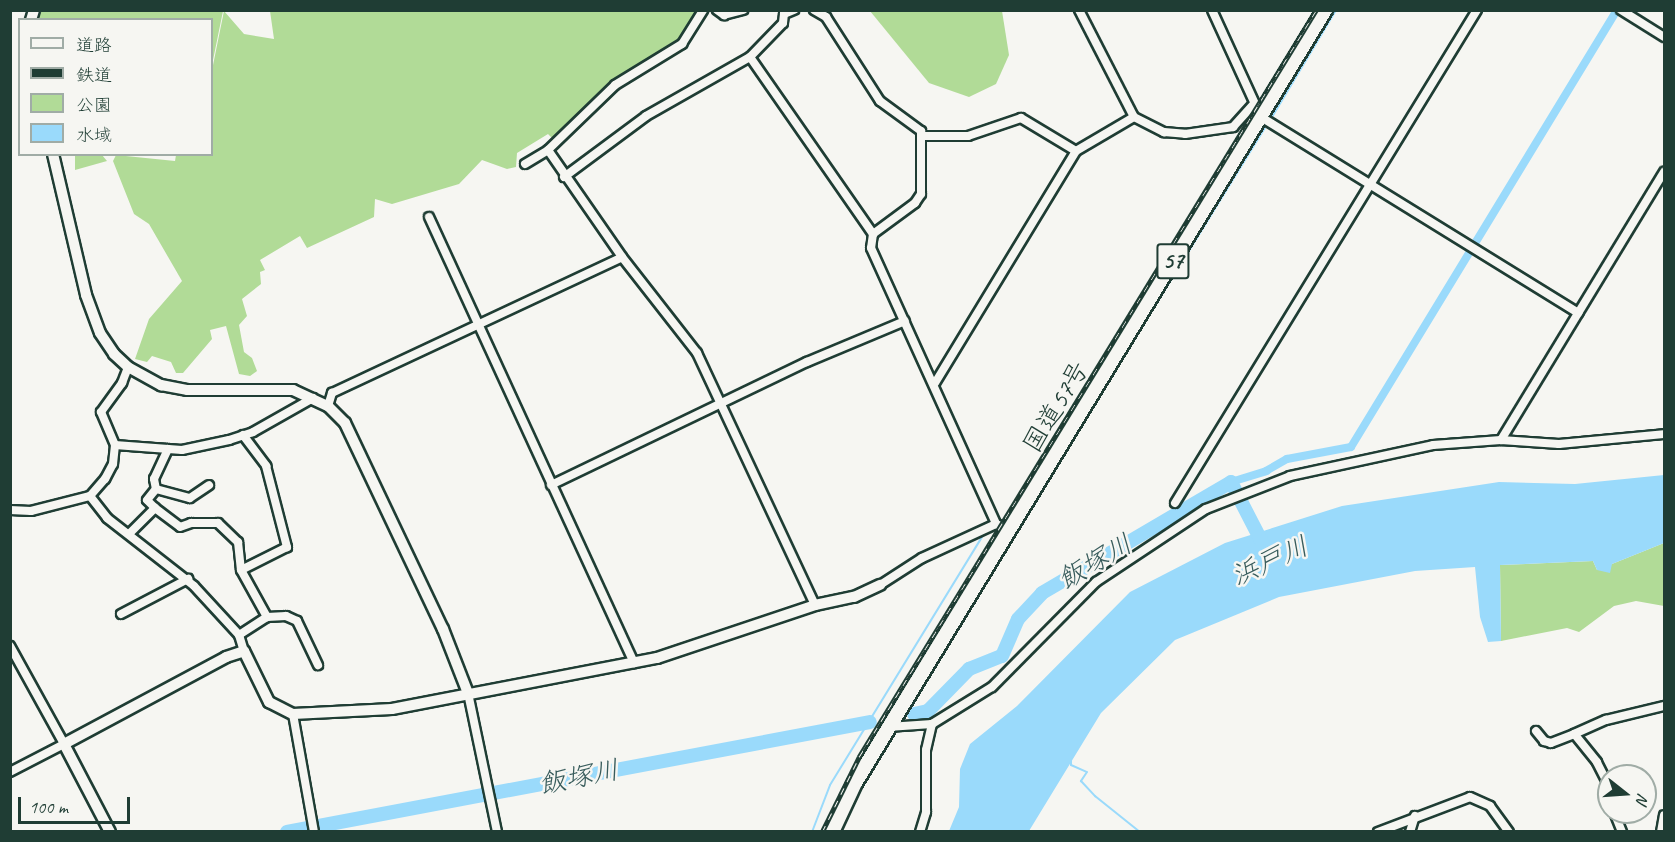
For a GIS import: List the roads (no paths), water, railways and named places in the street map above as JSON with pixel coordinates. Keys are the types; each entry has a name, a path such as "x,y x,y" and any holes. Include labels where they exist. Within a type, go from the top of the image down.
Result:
{"highway":[{"name":"国道57号","path":"832,831 855,783 888,727 1325,10"}],"street":[{"path":"525,164 548,150 615,86 682,44 703,10"},
{"path":"717,10 724,15 742,10"},
{"path":"564,177 646,116 750,57 783,23 782,12 794,10"},
{"path":"814,10 826,17 880,101 921,130 921,194 915,203 873,234"},
{"path":"1079,10 1134,117 1164,132 1185,134 1233,127 1253,105"},
{"path":"1212,10 1253,105 1261,117 1578,313"},
{"path":"1175,503 1477,10"},
{"path":"1621,10 1665,37"},
{"path":"750,57 873,234 871,248 935,382 996,524 1009,530"},
{"path":"935,382 1077,152 1134,117"},
{"path":"922,136 940,139 968,136 1021,118 1077,152"},
{"path":"548,150 564,177 622,257 697,353 724,403 815,605"},
{"path":"53,156 92,316 100,333 128,367 161,385 186,390 280,388 313,398 328,406 350,431 443,629 468,693 497,831"},
{"path":"1501,440 1665,172"},
{"path":"429,217 634,663"},
{"path":"328,406 332,393 622,257"},
{"path":"551,485 905,321"},
{"path":"10,510 32,511 90,496 113,464 115,445 101,412 122,383 128,367"},
{"path":"115,445 182,450 243,435 313,398"},
{"path":"888,727 932,724 992,687 1096,582 1206,509 1290,476 1433,446 1501,440 1559,444 1665,434"},
{"path":"241,570 287,547 266,466 243,435"},
{"path":"168,449 157,470 156,489 147,500 180,528 191,522 218,523 238,542 241,570 267,617"},
{"path":"156,489 190,498 209,485"},
{"path":"90,496 107,518 188,579 239,634 244,651 269,702 293,714 392,709 634,663 687,650 815,605 854,597 880,585 922,558 996,524"},
{"path":"129,534 155,508"},
{"path":"121,614 188,579"},
{"path":"239,634 267,617 286,616 297,621 318,664"},
{"path":"10,646 110,831"},
{"path":"10,772 226,657 244,651"},
{"path":"1536,731 1544,741 1551,743 1606,720 1665,706"},
{"path":"293,714 314,831"},
{"path":"920,831 926,812 926,750 932,724"},
{"path":"1574,734 1598,764"},
{"path":"1378,831 1470,797 1490,806 1509,831"},
{"path":"1661,831 1665,815"},
{"path":"1410,831 1415,816"}],"water":[{"name":"浜戸川","path":"1664,475 1664,543 1612,564 1610,573 1597,570 1593,561 1500,565 1501,641 1488,642 1480,617 1475,567 1415,571 1279,597 1175,640 1101,713 1029,831 949,831 959,807 960,769 970,744 1017,706 1130,592 1225,543 1342,506 1499,482 1575,484"}],"waterway":[{"path":"1272,117 1336,10"},
{"path":"1231,482 1266,471 1287,459 1351,447 1617,10"},
{"path":"1032,505 1265,128"},
{"path":"1180,487 1254,366"},
{"name":"飯塚川","path":"914,714 928,711 969,669 1002,656 1018,619 1042,593 1231,482 1265,548"},
{"path":"812,832 830,785 982,537"},
{"name":"飯塚川","path":"287,832 870,722"},
{"path":"1071,760 1071,765 1087,772 1081,781 1095,796 1140,832"}],"railway":[{"path":"822,832 859,757 1316,10"}]}
